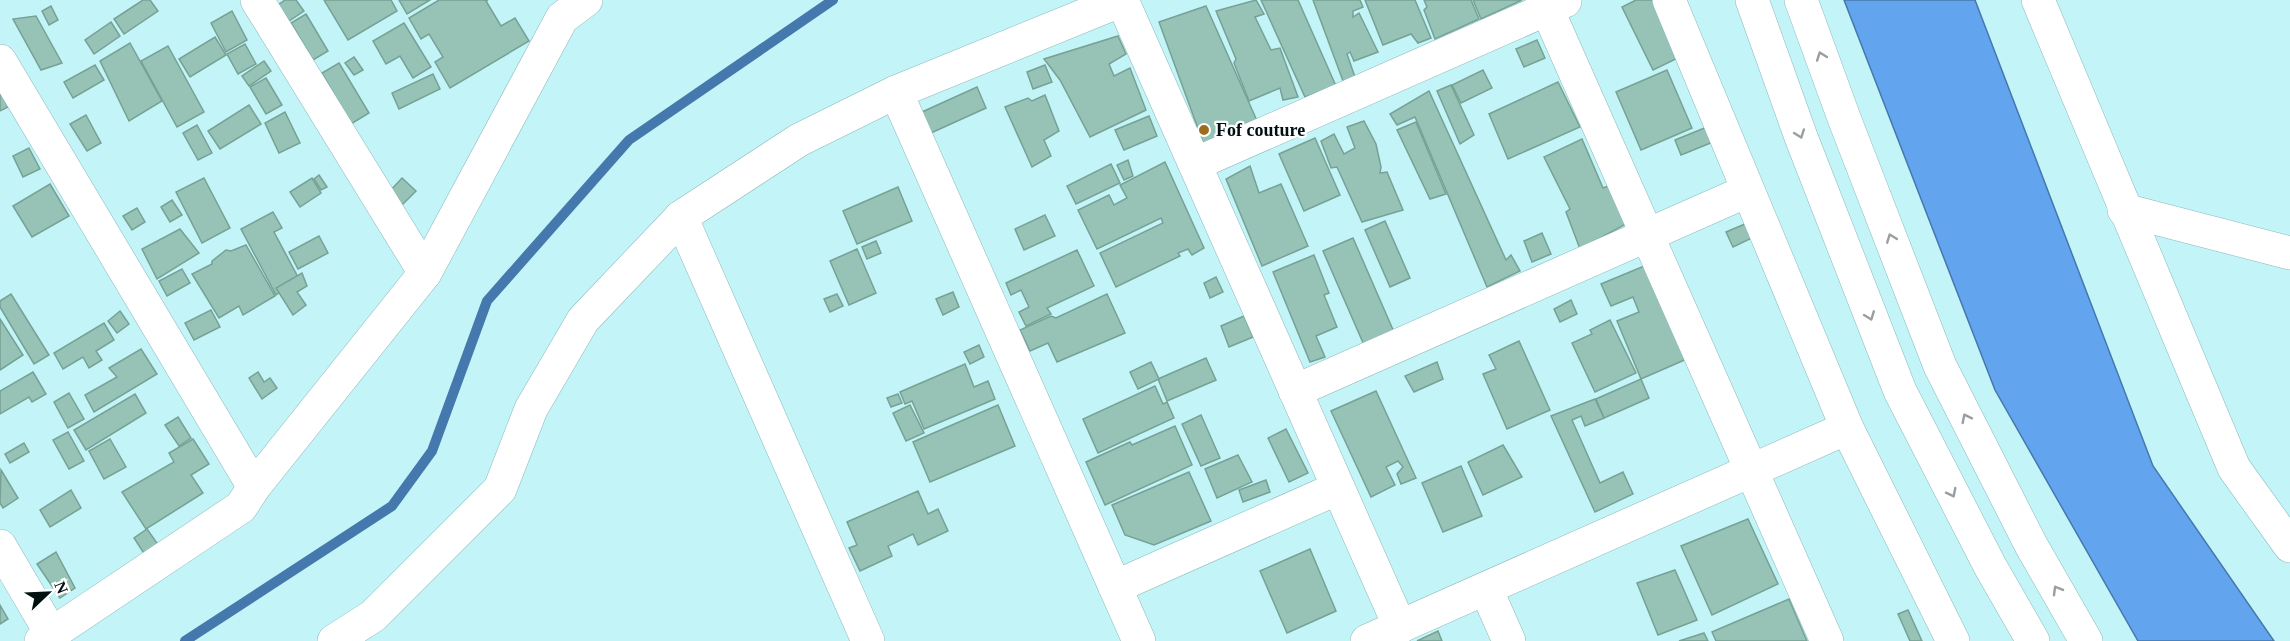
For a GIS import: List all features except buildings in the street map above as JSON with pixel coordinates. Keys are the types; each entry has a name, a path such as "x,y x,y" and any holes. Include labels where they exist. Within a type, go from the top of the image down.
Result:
{"street":[{"path":"257,0 425,273"},
{"path":"334,641 373,616 500,489 531,409 583,320 681,218 799,140 896,92 1122,0 1400,627"},
{"path":"1669,0 1847,428 1949,640"},
{"path":"1752,0 1801,137 1900,391 1990,566 2033,641"},
{"path":"1801,0 1940,366 2031,545 2086,641"},
{"path":"2038,0 2234,468 2290,546"},
{"path":"1195,165 1557,4 1647,235 1827,641"},
{"path":"0,546 46,637 241,507 254,487 425,273 566,6"},
{"path":"0,61 254,487"},
{"path":"896,92 1139,641"},
{"path":"1295,391 1747,191"},
{"path":"2124,210 2290,253"},
{"path":"681,218 868,641"},
{"path":"1368,641 1847,428"},
{"path":"1114,587 1338,488"},
{"path":"1486,589 1509,641"}],"water":[{"path":"1844,0 1975,0 2153,466 2274,641 2138,641 1995,390"}],"waterway":[{"path":"185,641 392,506 432,451 487,301 629,140 833,0"}],"place":[{"name":"Fof couture","path":"1204,130"}]}
